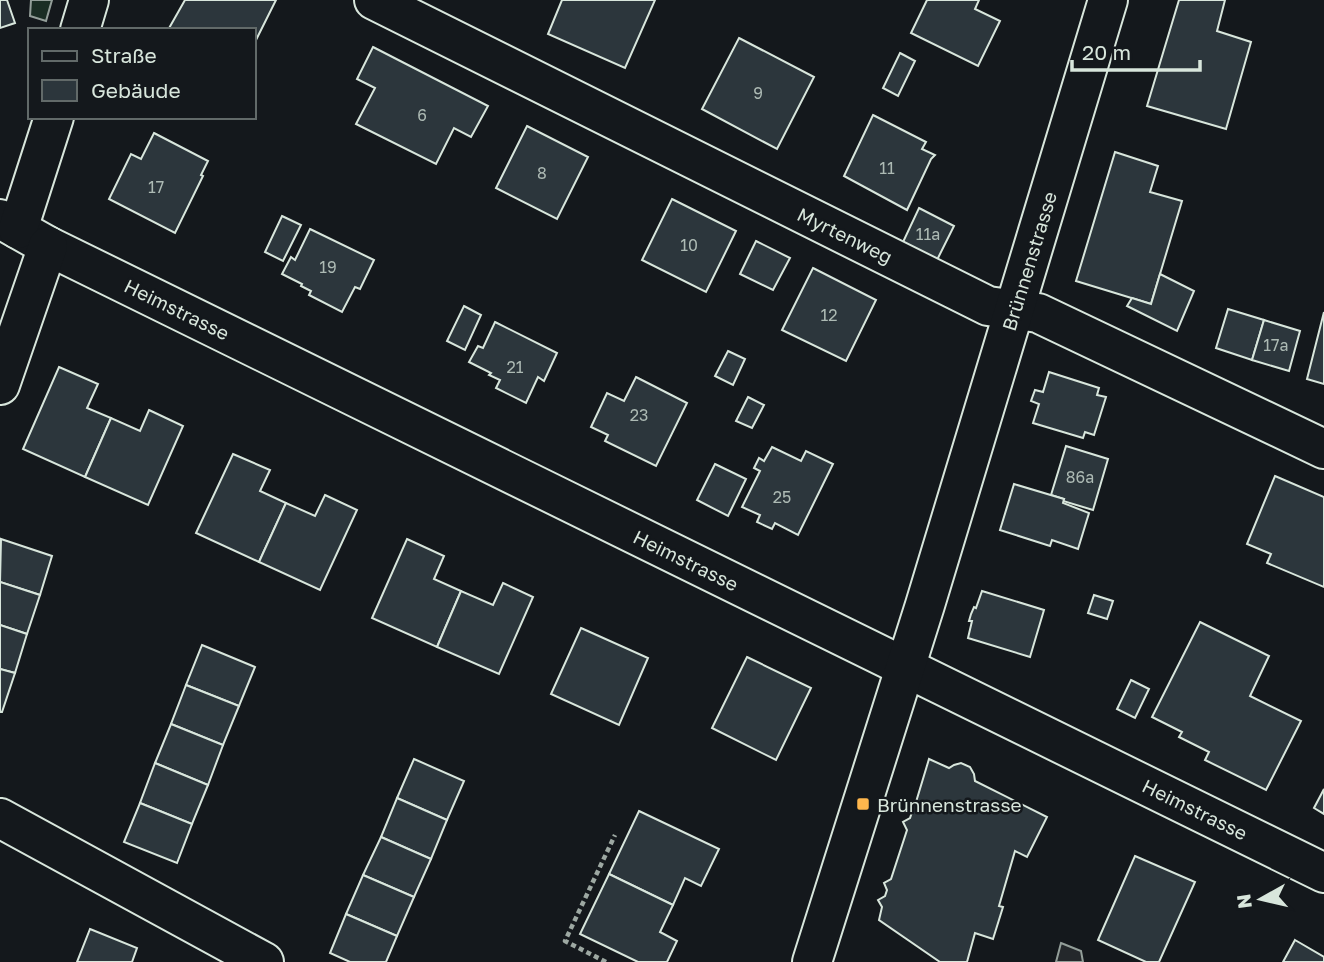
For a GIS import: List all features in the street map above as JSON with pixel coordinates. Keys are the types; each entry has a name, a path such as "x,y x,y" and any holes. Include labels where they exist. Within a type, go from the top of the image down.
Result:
{"street":[{"path":"81,28 89,0"},
{"name":"Myrtenweg","path":"374,0 988,306 1038,313 1324,449"},
{"name":"Brünnenstrasse","path":"812,962 905,668 1105,1"},
{"path":"0,385 22,231 53,119"},
{"name":"Heimstrasse","path":"22,231 1324,873"},
{"path":"0,818 264,962"}],"path":[{"path":"606,962 565,941 615,835"}],"green space":[{"path":"31,0 52,0 46,21 30,16"}],"shaded area":[{"path":"1061,943 1081,951 1083,962 1056,962"}],"building":[{"path":"0,0 7,0 15,23 0,28"},
{"path":"185,0 276,0 256,40 256,28 169,28"},
{"path":"562,0 655,0 625,68 548,34"},
{"path":"927,0 979,0 975,9 1000,21 978,66 911,33"},
{"path":"1179,0 1225,0 1217,31 1251,42 1226,129 1147,106"},
{"path":"739,38 814,77 777,149 702,109"},
{"path":"373,47 488,106 471,137 454,128 436,164 356,124 375,88 357,79"},
{"path":"900,53 915,61 898,96 883,88"},
{"path":"873,115 926,142 922,149 935,155 907,210 844,176"},
{"path":"527,126 588,157 557,219 496,188"},
{"path":"154,133 208,161 175,233 109,199 131,154 141,159"},
{"path":"1115,152 1158,166 1150,192 1182,201 1151,304 1076,281"},
{"path":"672,199 736,231 706,292 642,260"},
{"path":"919,208 954,226 937,260 903,242"},
{"path":"282,216 301,225 283,261 265,252"},
{"path":"310,229 374,260 360,289 355,287 342,312 309,295 311,291 301,286 302,284 282,274 291,257 295,260"},
{"path":"756,241 790,258 773,290 740,274"},
{"path":"813,268 876,300 846,361 782,330"},
{"path":"1160,274 1194,291 1177,331 1127,306 1132,298 1151,304"},
{"path":"464,306 481,315 465,350 447,341"},
{"path":"1228,309 1264,320 1252,360 1216,348"},
{"path":"1324,312 1324,384 1307,379"},
{"path":"1264,320 1300,331 1289,371 1252,360"},
{"path":"495,322 557,353 544,381 538,377 526,403 496,388 500,380 469,362 478,346 483,348"},
{"path":"728,351 745,359 733,385 715,376"},
{"path":"59,367 98,384 87,408 111,418 85,477 23,449"},
{"path":"1049,372 1099,388 1097,395 1106,397 1094,435 1085,432 1083,438 1033,423 1039,404 1031,401 1035,390 1043,392"},
{"path":"636,377 687,403 656,466 605,441 608,435 591,427 607,393 624,401"},
{"path":"748,397 764,405 752,428 736,421"},
{"path":"149,410 183,426 148,505 85,477 111,418 140,431"},
{"path":"1066,446 1108,459 1093,510 1051,495"},
{"path":"772,447 801,461 806,451 833,464 798,535 775,523 772,529 757,522 760,515 742,507 760,471 754,468 759,458 764,461"},
{"path":"233,454 270,470 260,491 286,503 259,562 196,533"},
{"path":"715,464 746,479 728,516 697,500"},
{"path":"1275,476 1324,497 1324,587 1267,563 1271,554 1247,544"},
{"path":"1014,484 1064,499 1063,503 1089,513 1078,549 1052,540 1050,546 1000,530"},
{"path":"325,495 357,510 320,590 259,562 286,503 315,516"},
{"path":"1,539 52,556 40,595 0,582"},
{"path":"407,539 444,556 434,579 461,591 437,647 372,618"},
{"path":"0,582 40,595 27,634 0,625"},
{"path":"503,583 533,597 499,674 437,647 461,591 493,605"},
{"path":"982,591 1044,610 1030,657 968,638 971,614"},
{"path":"1094,595 1113,601 1107,619 1088,613"},
{"path":"1200,622 1269,656 1250,696 1301,721 1266,790 1205,760 1209,752 1179,737 1182,732 1152,717"},
{"path":"0,625 27,634 15,673 0,669"},
{"path":"581,628 648,658 619,725 551,694"},
{"path":"202,645 255,667 239,706 186,685"},
{"path":"747,657 811,688 776,760 712,728"},
{"path":"0,669 15,673 2,712 0,712"},
{"path":"1131,680 1149,689 1135,718 1117,709"},
{"path":"186,685 239,706 223,745 171,724"},
{"path":"171,724 223,745 208,785 155,763"},
{"path":"414,759 464,781 447,820 397,798"},
{"path":"929,759 949,768 961,763 970,767 975,781 1047,817 1027,857 1015,851 999,906 1003,907 993,939 975,933 967,962 940,962 879,920 882,907 878,900 885,896 887,890 884,883 891,879 907,830 903,822 910,818 912,812 908,805 916,802"},
{"path":"155,763 208,785 192,824 140,803"},
{"path":"1324,789 1324,814 1314,808"},
{"path":"397,798 447,820 431,859 381,837"},
{"path":"140,803 192,824 177,863 124,842"},
{"path":"639,811 719,849 701,886 685,878 673,905 609,874"},
{"path":"381,837 431,859 414,897 363,875"},
{"path":"1135,856 1195,882 1159,962 1146,962 1098,940"},
{"path":"609,874 673,905 660,932 677,941 667,962 638,962 580,934"},
{"path":"363,875 414,897 397,936 346,914"},
{"path":"346,914 397,936 386,962 350,962 330,953"},
{"path":"90,929 137,948 132,962 77,962"},
{"path":"1295,940 1324,957 1324,962 1283,962"}],"place":[{"name":"Brünnenstrasse","path":"863,804"}]}
